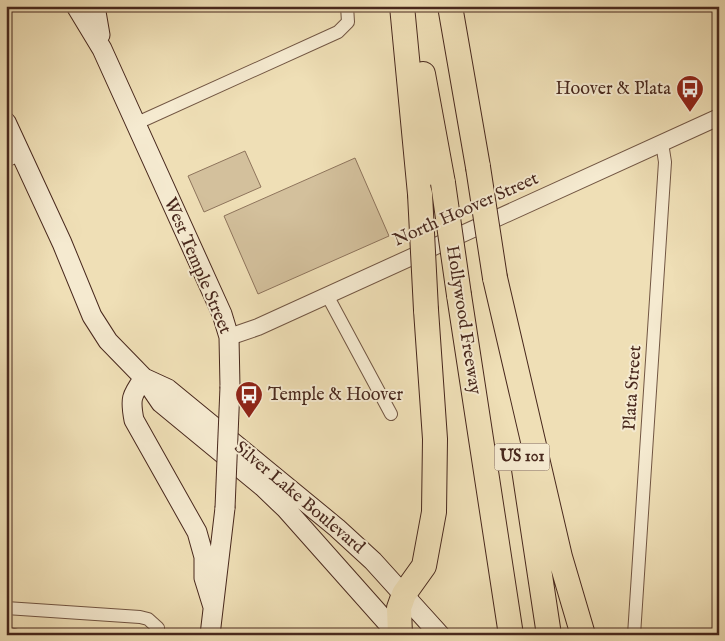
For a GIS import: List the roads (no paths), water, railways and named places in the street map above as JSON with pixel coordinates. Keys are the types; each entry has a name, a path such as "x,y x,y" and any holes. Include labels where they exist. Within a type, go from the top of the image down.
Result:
{"highway":[{"path":"399,635 399,608 404,594 424,566 434,512 435,439 420,194 402,6"},
{"name":"Hollywood Freeway","path":"408,6 430,112 442,183 511,635"},
{"name":"US 101","path":"450,6 478,167 549,635"},
{"path":"495,278 560,557 583,635"}],"main road":[{"name":"West Temple Street","path":"76,6 102,49 222,314 229,337 230,387 225,508 210,635"},
{"path":"95,6 102,49"},
{"name":"Silver Lake Boulevard","path":"6,122 14,157 62,243 92,316 122,358 144,378 161,403 263,487 399,635"},
{"path":"144,378 132,394 131,404 134,420 197,532 204,556 204,578 214,607"},
{"name":"Silver Lake Boulevard","path":"144,378 168,389 330,522 373,561 440,635"}],"street":[{"path":"135,124 338,32 348,22 347,6"},
{"name":"North Hoover Street","path":"229,337 250,330 719,117"},
{"name":"Plata Street","path":"634,635 665,162 662,143"},
{"path":"327,295 391,414"},
{"path":"6,608 140,617 154,623 158,628 158,635"},
{"path":"6,634 14,635"}],"place":[{"name":"Hoover & Plata","path":"690,113"},
{"name":"Temple & Hoover","path":"249,419"}]}
